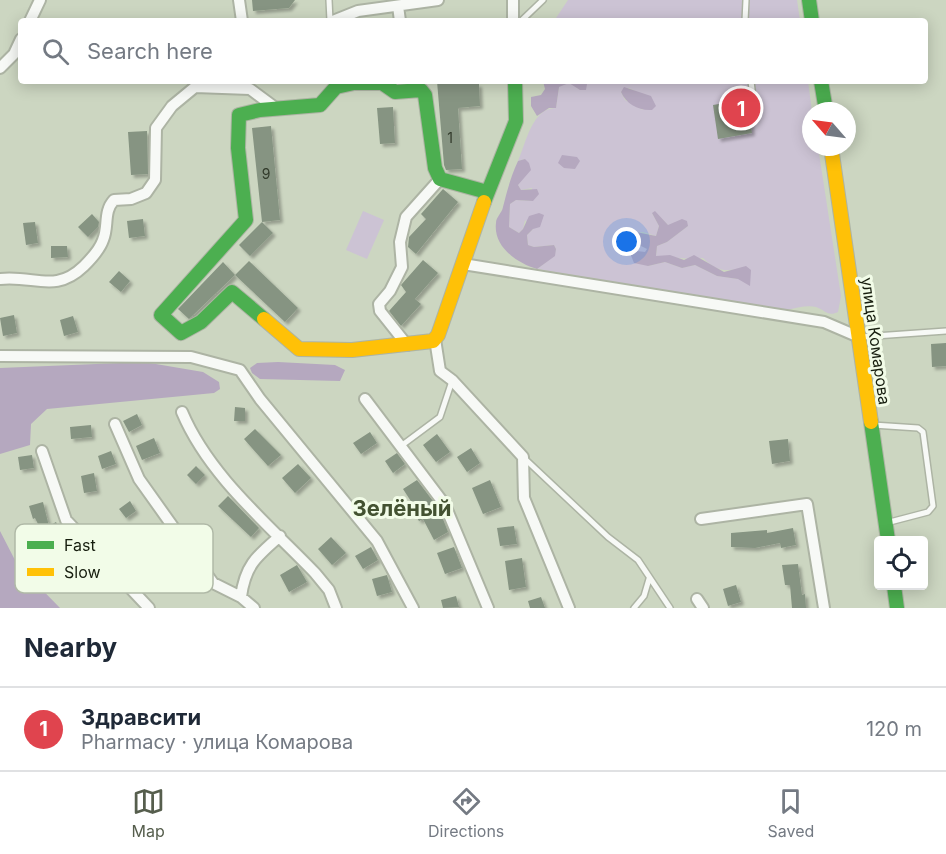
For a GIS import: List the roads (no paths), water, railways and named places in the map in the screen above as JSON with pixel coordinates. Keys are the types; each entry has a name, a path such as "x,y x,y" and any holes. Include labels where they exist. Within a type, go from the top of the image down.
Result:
{"street":[{"path":"31,18 40,0"},
{"path":"239,0 242,18"},
{"path":"339,18 358,11 438,0"},
{"path":"513,0 513,18"},
{"path":"809,0 812,18"},
{"path":"398,6 400,18"},
{"path":"0,68 14,54 18,45"},
{"path":"334,84 320,105 238,115 238,148 246,220 161,315 181,333 201,322 232,292 299,349 352,350 407,345 435,339"},
{"path":"382,84 395,92 423,92 435,168 440,179"},
{"path":"515,84 516,121 487,192 435,339 440,371 452,380 523,457 524,498 567,606"},
{"path":"822,84 824,102"},
{"path":"0,279 14,277 58,283 72,277 90,260 104,239 108,207 114,200 131,199 146,193 155,180 156,128 172,106 195,87 250,85 277,109"},
{"name":"улица Комарова","path":"832,156 887,536"},
{"path":"440,179 487,192"},
{"path":"407,345 380,311 379,304 390,291 402,267 400,242 406,217 440,179"},
{"path":"463,264 824,322 859,337"},
{"path":"0,356 191,357 244,373 260,399 377,541 413,608"},
{"path":"365,399 446,505 488,608"},
{"path":"182,412 194,441 215,469 329,590 336,608"},
{"path":"116,424 139,479 171,524"},
{"path":"42,451 66,520 70,524"},
{"path":"701,519 807,504 824,608"},
{"path":"241,597 245,574 249,566 280,536"},
{"path":"213,583 241,597 254,608"},
{"path":"895,590 897,608"},
{"path":"135,593 149,608"}],"lane":[{"path":"329,0 331,18"},
{"path":"524,18 543,0"},
{"path":"745,18 746,0"},
{"path":"751,84 753,98"},
{"path":"859,337 946,331"},
{"path":"401,446 440,417 452,380"},
{"path":"872,425 918,428 923,432 933,506 928,512 885,523"},
{"path":"523,457 608,537 638,560 670,608"},
{"path":"634,608 644,596 649,579"}],"place":[{"name":"Здравсити","path":"741,108"}],"district":[{"name":"Зелёный","path":"402,508"}]}
